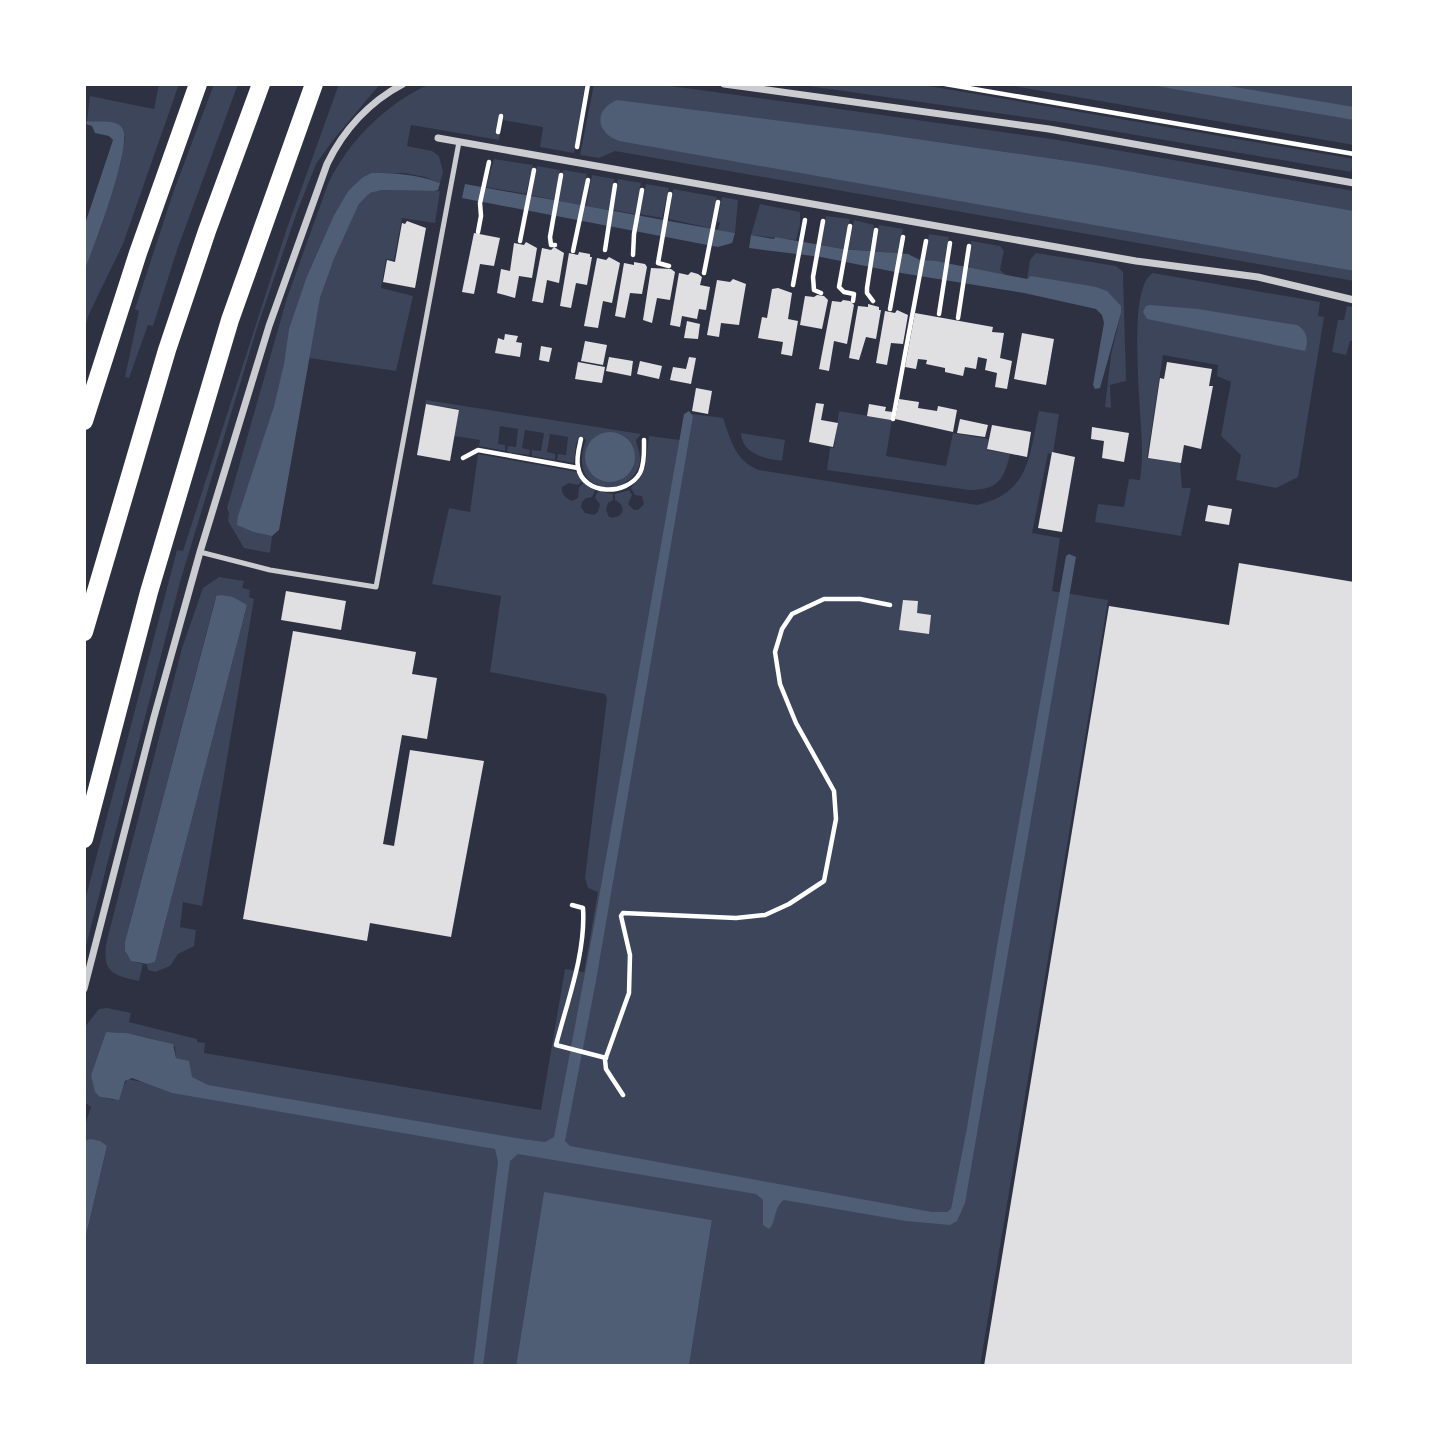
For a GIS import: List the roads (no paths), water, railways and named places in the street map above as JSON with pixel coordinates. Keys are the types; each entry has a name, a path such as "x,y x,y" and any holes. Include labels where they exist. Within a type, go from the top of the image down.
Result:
{"main road":[{"path":"84,421 138,253 198,84"},
{"path":"84,632 167,350 261,84"},
{"path":"84,839 149,592 230,320 314,84"}],"street":[{"path":"84,989 154,717 200,552 269,326 327,164 338,142 370,108 403,84"},
{"path":"724,84 1049,130 1354,183"},
{"path":"438,138 1136,261 1258,277 1354,300"}],"lane":[{"path":"200,552 270,570 376,587 459,142"}]}
